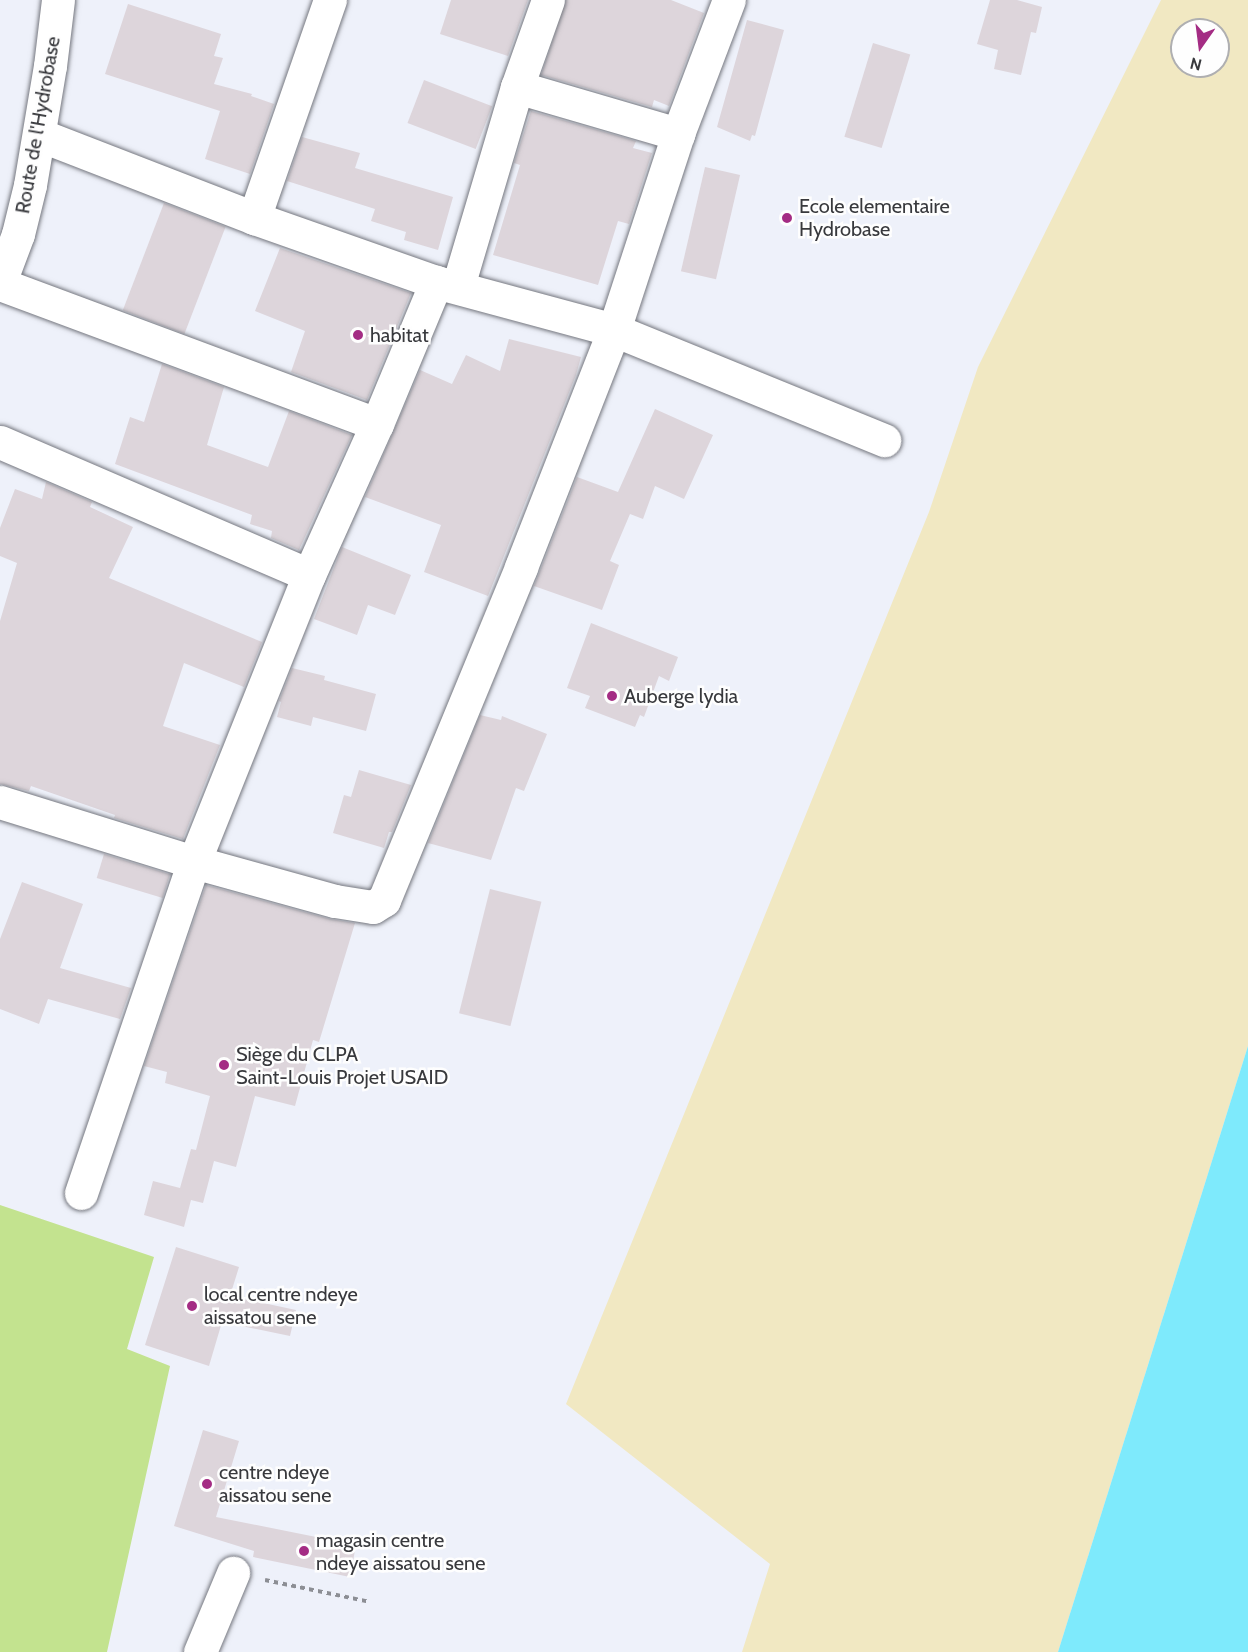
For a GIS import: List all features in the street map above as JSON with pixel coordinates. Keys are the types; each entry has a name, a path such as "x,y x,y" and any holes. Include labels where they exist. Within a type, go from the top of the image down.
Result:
{"street":[{"name":"Route de l'Hydrobase","path":"0,283 18,234 40,135 58,0"},
{"path":"254,218 330,0"},
{"path":"81,1193 194,862 309,575 377,424 447,284 548,0"},
{"path":"0,802 194,862 359,906 374,907 384,900 521,567 614,330 678,134 729,0"},
{"path":"517,87 678,134"},
{"path":"40,135 254,218 447,284 614,330 885,440"},
{"path":"0,283 377,424"},
{"path":"0,442 309,575"},
{"path":"200,1652 233,1573"}],"path":[{"path":"233,1573 370,1602"}],"green space":[{"path":"0,1205 154,1257 127,1349 170,1366 107,1652 0,1652"}],"sand":[{"path":"1161,0 1248,0 1248,1046 1058,1652 742,1652 770,1564 566,1404 929,512 978,367"}],"water":[{"path":"1248,1046 1248,1652 1058,1652"}],"building":[{"path":"451,0 528,0 508,56 440,34"},
{"path":"566,0 671,0 704,13 669,106 654,100 652,107 541,75"},
{"path":"990,0 1017,0 1042,7 1036,33 1031,32 1021,75 994,69 998,50 977,44"},
{"path":"128,4 221,34 214,56 223,58 214,84 252,94 251,96 274,104 250,174 205,159 220,111 105,74"},
{"path":"747,20 784,30 755,136 752,135 750,141 717,127"},
{"path":"873,43 910,54 882,148 844,137"},
{"path":"424,80 492,106 476,149 408,123"},
{"path":"531,111 636,141 633,148 652,153 629,224 618,221 598,285 493,255 520,165 514,163"},
{"path":"302,137 360,153 355,168 453,197 438,250 404,240 406,232 371,221 375,209 287,181"},
{"path":"705,167 740,175 716,279 681,271"},
{"path":"164,203 226,227 184,334 123,310"},
{"name":"habitat","path":"280,248 411,293 367,400 291,372 305,331 255,311"},
{"path":"509,339 581,357 576,375 488,596 424,572 441,525 365,497 420,370 452,384 466,355 500,371"},
{"path":"162,364 224,387 207,445 268,467 289,411 352,435 299,550 271,538 272,531 250,524 252,515 115,464 130,417 144,422"},
{"path":"655,409 713,435 684,499 655,486 643,519 630,514 610,561 619,565 602,610 534,586 577,477 618,492"},
{"path":"46,482 92,502 90,507 133,527 109,578 262,642 244,687 184,663 163,726 220,745 183,839 114,818 115,815 31,786 29,791 0,784 0,621 17,563 0,556 0,528 15,489 42,499"},
{"path":"342,547 411,575 395,615 368,605 357,635 314,619"},
{"path":"591,623 678,657 669,681 659,676 644,717 640,715 635,727 585,708 590,696 567,688"},
{"path":"292,668 325,676 324,680 376,694 366,731 313,717 311,726 277,717 281,702 279,701"},
{"path":"480,715 501,720 502,716 547,734 524,791 516,788 491,860 428,843"},
{"path":"359,770 411,785 384,848 333,833 344,795 351,797"},
{"path":"104,854 170,874 163,898 97,878"},
{"path":"22,882 83,904 60,968 131,988 120,1019 48,999 39,1024 0,1009 0,939"},
{"path":"206,885 330,919 355,923 319,1042 313,1040 295,1106 255,1096 236,1167 214,1161 203,1203 191,1200 184,1227 144,1215 153,1181 180,1188 191,1149 196,1150 210,1096 165,1083 167,1072 144,1066"},
{"path":"490,889 541,902 510,1026 459,1013"},
{"name":"local centre ndeye aissatou sene","path":"176,1247 239,1267 230,1296 296,1310 290,1336 222,1322 209,1366 145,1345"},
{"path":"203,1430 239,1441 216,1517 356,1545 350,1577 253,1557 254,1551 174,1526"}],"place":[{"name":"Ecole elementaire Hydrobase","path":"787,218"},
{"name":"habitat","path":"358,335"},
{"name":"Auberge lydia","path":"612,696"},
{"name":"Siège du CLPA Saint-Louis Projet USAID","path":"224,1065"},
{"name":"local centre ndeye aissatou sene","path":"192,1306"},
{"name":"centre ndeye aissatou sene","path":"207,1484"},
{"name":"magasin centre ndeye aissatou sene","path":"304,1551"}]}
